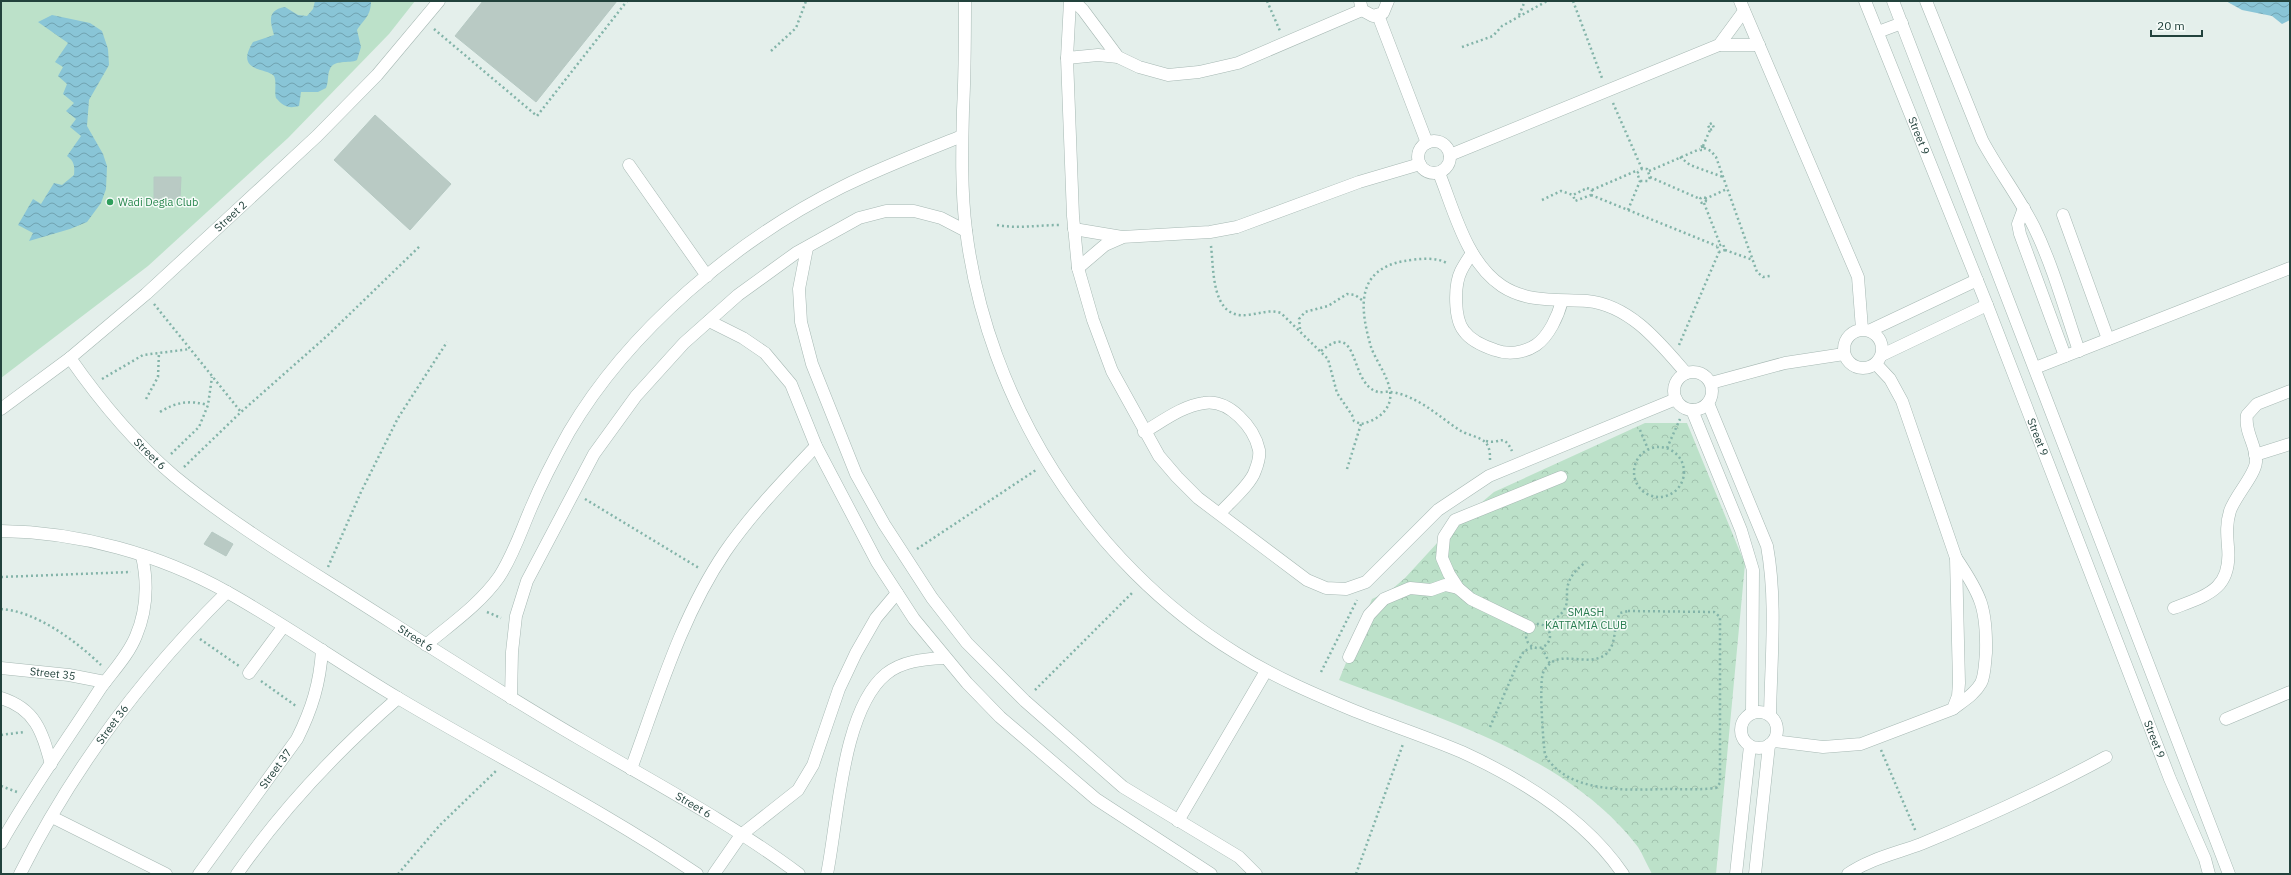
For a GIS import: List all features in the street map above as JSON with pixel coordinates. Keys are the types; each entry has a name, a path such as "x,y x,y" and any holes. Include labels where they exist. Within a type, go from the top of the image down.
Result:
{"street":[{"name":"Street 2","path":"1,409 70,358 146,294 317,136 377,75 439,1"},
{"path":"965,1 962,136 963,199 972,271 985,323 1003,374 1025,422 1048,463 1085,517 1108,545 1144,581 1202,630 1266,671 1302,689 1407,732 1461,752 1522,784 1579,823 1607,850 1623,874"},
{"path":"1070,1 1068,58 1074,227 1078,268 1093,320 1112,371 1144,432 1159,456 1177,477 1198,498 1220,513 1307,580 1326,588 1346,589 1366,582 1438,510 1461,493 1489,476 1676,399"},
{"path":"1074,1 1083,10 1118,57"},
{"path":"1068,58 1098,55 1118,57 1139,67 1168,74 1199,72 1238,63 1361,6 1367,14 1378,15 1387,8 1388,1"},
{"name":"Street 9","path":"1865,1 1987,305 2170,780 2205,859 2209,874"},
{"name":"Street 9","path":"1893,1 2036,368 2229,874"},
{"path":"1926,1 1982,140 2024,208 2040,238 2079,351"},
{"path":"1719,45 1742,6"},
{"path":"1742,6 1858,277 1866,330"},
{"path":"1378,15 1427,143"},
{"path":"1878,32 1902,23"},
{"path":"1450,155 1719,45 1759,45"},
{"path":"426,645 472,606 499,576 511,556 546,474 569,432 608,372 659,317 707,276 777,224 842,187 962,136"},
{"path":"1434,141 1442,143 1448,148 1450,155 1450,163 1446,169 1439,173 1432,173 1425,170 1420,164 1418,156 1421,149 1427,143 1434,141"},
{"path":"1074,227 1122,237 1210,232 1237,227 1359,182 1420,164"},
{"path":"629,165 707,276"},
{"path":"1439,173 1472,253 1501,285 1520,295 1562,301 1589,301 1613,308 1636,322 1656,338 1686,372"},
{"path":"2024,208 2018,224 2020,234 2065,356"},
{"path":"511,698 516,624 527,581 594,454 636,396 684,343 738,295 806,248 859,218 886,211 914,211 941,218 966,231"},
{"path":"2063,215 2108,339"},
{"path":"1078,268 1105,245 1122,237"},
{"path":"806,248 799,289 801,315 812,364 856,474 884,524 932,598 967,643 1024,701 1123,787 1239,857 1256,874"},
{"path":"1472,253 1460,272 1456,288 1457,309 1463,330 1481,345 1502,352 1523,351 1537,344 1552,326 1562,301"},
{"path":"2036,368 2290,268"},
{"path":"1977,280 1866,330 1854,332 1847,338 1844,346 1844,354 1854,366 1861,369 1987,305"},
{"path":"709,321 743,338 765,353 791,384 816,446 877,562 897,593 944,658 1000,717 1096,800 1211,874"},
{"path":"1755,874 1772,743 1778,728 1770,715 1764,712 1752,713 1742,722 1741,729 1742,736 1750,746 1763,748 1772,743 1843,747 1861,744 1877,739 1953,709 1971,696 1982,682 1986,660 1985,611 1976,588 1956,558 1905,407 1879,360 1883,345 1878,336 1866,330"},
{"path":"1711,383 1785,363 1844,354"},
{"name":"Street 6","path":"70,358 89,386 124,427 161,464 208,502 323,579 426,645 511,698 741,835 799,874"},
{"path":"1688,409 1698,410 1708,403 1713,390 1711,383 1701,372 1686,372 1679,377 1675,384 1676,399 1688,409 1741,530 1753,570 1752,713"},
{"path":"2174,608 2203,597 2215,590 2223,582 2229,564 2227,521 2241,489 2255,468 2255,455 2247,430 2248,415 2257,404 2290,391"},
{"path":"1144,432 1186,407 1205,403 1222,404 1239,416 1254,435 1260,452 1255,472 1220,513"},
{"path":"1708,403 1767,546 1771,569 1772,593 1770,715"},
{"path":"2255,455 2290,444"},
{"path":"631,769 680,640 711,575 754,512 816,446"},
{"path":"1529,627 1471,599 1458,588 1449,574 1442,558 1444,537 1455,520 1561,477"},
{"path":"1461,493 1474,511"},
{"path":"1,532 48,533 96,542 142,556 185,572 226,592 398,698 508,760 697,874"},
{"path":"1,843 21,807 108,678 125,657 136,637 143,616 146,593 145,571 142,556"},
{"path":"1953,709 1958,696 1960,683 1956,558"},
{"path":"1349,657 1369,614 1384,599 1410,588 1431,590 1445,585 1458,588"},
{"name":"Street 36","path":"20,874 52,817 101,738 128,701 188,630 226,592"},
{"path":"714,874 741,835 798,790 812,766 839,689 856,653 876,618 897,593"},
{"path":"249,673 283,627"},
{"name":"Street 37","path":"198,874 297,738 309,716 316,695 322,650"},
{"path":"827,874 849,748 860,713 875,685 887,673 902,665 922,659 944,658"},
{"name":"Street 35","path":"1,668 108,678"},
{"path":"1178,821 1266,671"},
{"path":"2226,719 2290,692"},
{"path":"1,698 9,700 28,713 41,730 51,764"},
{"path":"238,874 303,790 326,765 398,698"},
{"path":"1736,874 1750,746"},
{"path":"1848,874 1859,866 1921,843 2054,785 2106,757"},
{"path":"52,817 166,874"}],"path":[{"path":"423,20 536,116 627,1"},
{"path":"771,51 796,28 806,1"},
{"path":"1267,1 1285,42"},
{"path":"1519,15 1526,1"},
{"path":"1462,47 1492,36 1502,26 1519,15 1547,1"},
{"path":"1573,1 1607,90 1640,169 1637,177 1640,181"},
{"path":"1542,200 1561,191 1573,195 1587,188 1592,190 1640,169 1649,171 1704,147 1710,130"},
{"path":"1704,147 1711,151 1716,157 1757,272 1763,276 1770,276"},
{"path":"1680,157 1690,164 1723,177"},
{"path":"1649,171 1650,177"},
{"path":"1640,181 1648,181 1650,177"},
{"path":"1650,177 1700,199 1701,202 1704,203 1719,245 1719,252 1674,358"},
{"path":"1628,210 1640,181"},
{"path":"1700,199 1705,199 1727,189"},
{"path":"1591,195 1592,190"},
{"path":"1573,195 1575,201 1591,195 1719,245 1723,244 1725,250"},
{"path":"1704,203 1705,199"},
{"path":"997,225 1018,229 1024,226 1074,227"},
{"path":"1210,232 1216,293 1222,304 1233,312 1245,315 1275,311 1281,313 1328,359 1337,393 1352,415 1354,421 1361,424 1379,417 1389,401 1390,392 1371,347 1362,300 1367,284 1372,275 1381,269 1402,261 1424,258 1445,262 1460,272"},
{"path":"175,476 241,412 327,336 421,245"},
{"path":"1719,252 1725,250 1753,260"},
{"path":"146,294 241,412"},
{"path":"1300,330 1299,319 1305,312 1328,306 1347,294 1356,295 1362,300"},
{"path":"323,579 361,492 398,418 447,342"},
{"path":"1321,351 1332,342 1340,342 1347,346 1352,352 1361,379 1368,388 1379,392 1390,392 1413,398 1462,431 1485,441 1503,440 1508,442 1520,464"},
{"path":"89,386 143,355 190,349"},
{"path":"146,399 158,377 159,352"},
{"path":"161,464 199,427 208,405 212,376"},
{"path":"160,412 171,405 183,402 196,402 208,405"},
{"path":"1666,448 1688,409"},
{"path":"1634,416 1648,449"},
{"path":"1347,468 1361,424"},
{"path":"1485,441 1490,456 1489,476"},
{"path":"1660,447 1666,448 1679,457 1682,464 1683,479 1674,492 1660,497 1645,494 1639,488 1633,474 1636,459 1648,449 1660,447"},
{"path":"905,557 1048,463"},
{"path":"574,493 711,575"},
{"path":"1547,628 1550,622 1564,611 1567,603 1569,581 1576,570 1586,562"},
{"path":"1,577 145,571"},
{"path":"1024,701 1144,581"},
{"path":"1321,672 1366,582"},
{"path":"472,606 516,624"},
{"path":"1,609 9,609 29,616 82,646 108,678"},
{"path":"1628,611 1714,612 1720,617 1721,625 1720,783 1716,788 1709,789 1612,790 1589,784 1560,772 1548,760 1544,744 1543,674 1550,664 1562,659 1598,658 1606,654 1611,648 1616,620 1620,613 1628,611"},
{"path":"1490,727 1520,658 1524,652 1532,648"},
{"path":"1542,648 1550,664"},
{"path":"1,736 41,730"},
{"path":"1356,874 1407,732"},
{"path":"1877,739 1921,843"},
{"path":"398,874 440,824 508,760"}],"green space":[{"name":"Wadi Degla Club","path":"1,1 415,1 389,34 288,138 148,266 1,378"},
{"name":"SMASH KATTAMIA CLUB","path":"1645,423 1687,423 1745,564 1716,874 1652,874 1638,847 1610,815 1577,788 1540,764 1501,744 1460,726 1339,680 1372,599 1391,590 1405,578 1450,529 1494,492"}],"water":[{"path":"315,1 371,1 371,6 367,17 357,30 361,47 357,60 338,63 332,66 329,71 326,88 318,92 301,92 299,106 289,107 283,105 276,98 274,76 249,64 247,59 248,52 253,42 274,35 271,17 275,11 279,8 285,7 298,15 307,16 313,9"},
{"path":"2226,1 2290,1 2290,20 2282,24 2272,16 2242,10"},
{"path":"52,15 90,23 102,31 108,49 109,65 89,100 87,126 103,154 107,166 106,189 101,203 87,222 70,229 29,241 33,233 18,225 33,199 41,204 54,183 62,185 74,175 74,164 67,156 81,136 70,127 76,119 66,111 74,103 63,94 67,84 58,76 63,67 55,62 68,43 38,22"}],"building":[{"path":"483,1 617,1 536,102 455,36"},
{"path":"375,115 451,184 410,230 334,160"},
{"path":"154,177 181,177 180,199 154,199"},
{"path":"212,532 233,544 226,556 204,544"}],"place":[{"name":"Wadi Degla Club","path":"110,202"}]}
